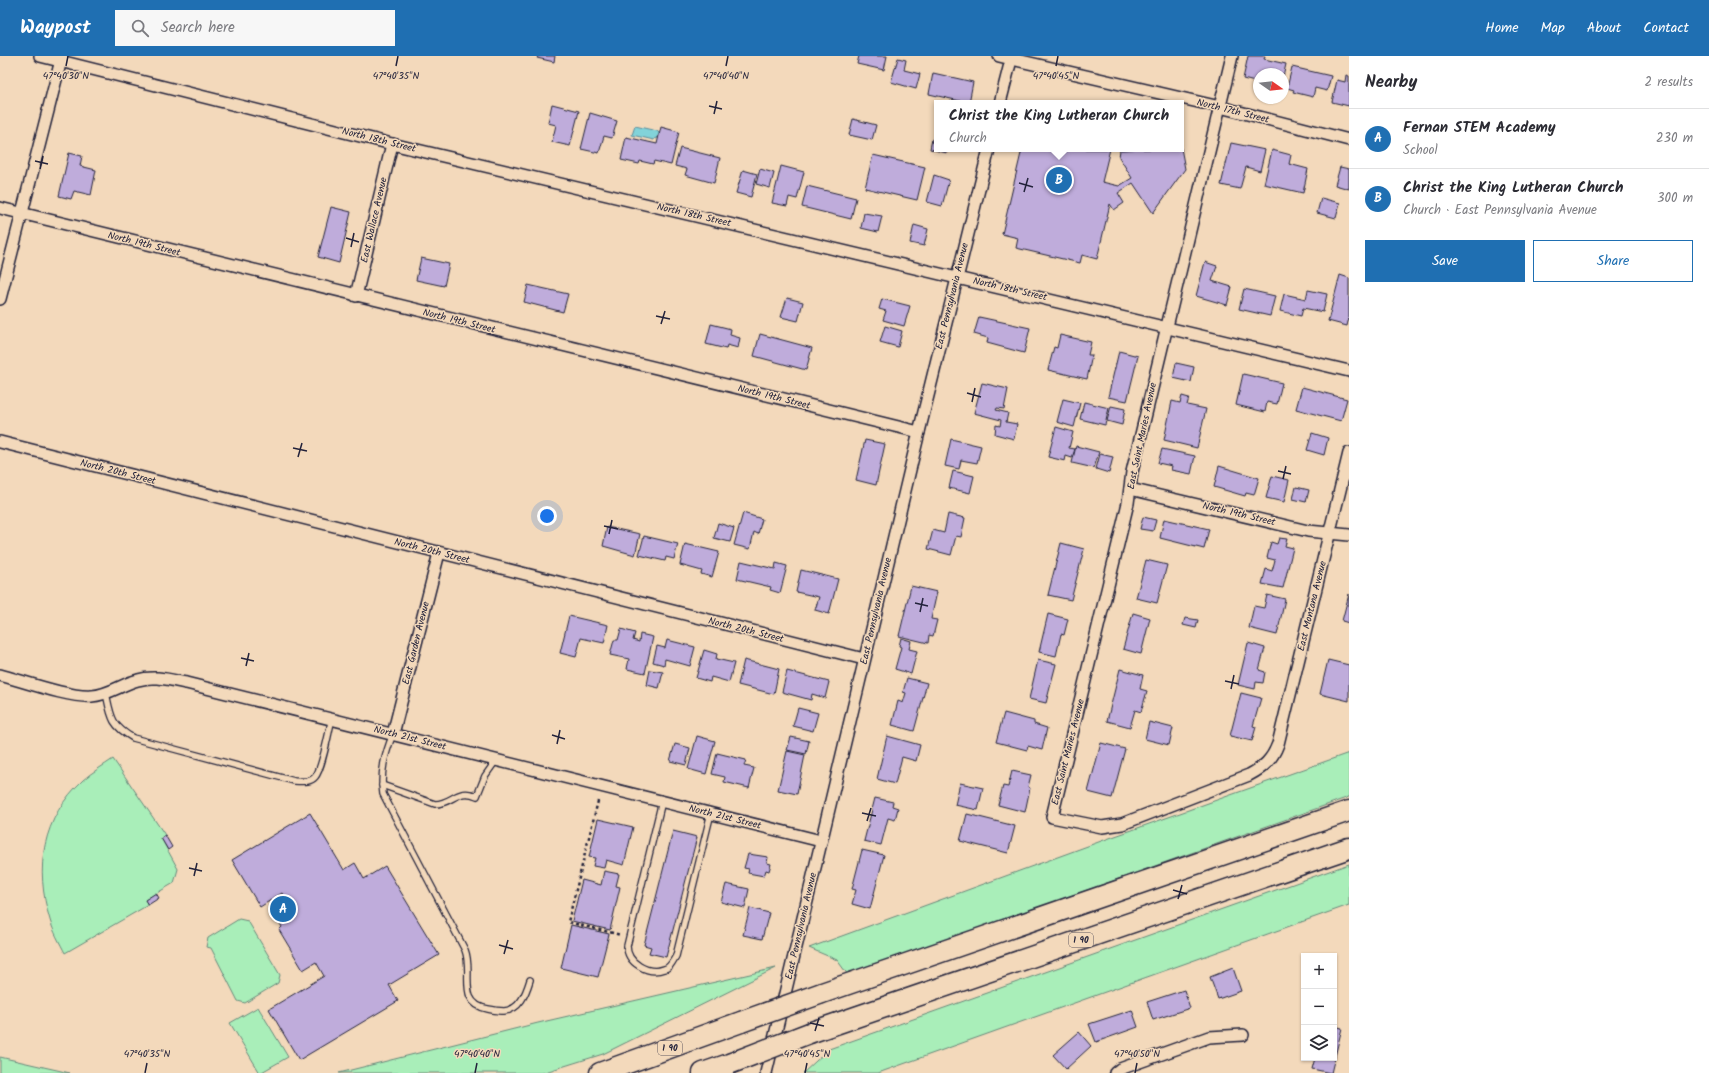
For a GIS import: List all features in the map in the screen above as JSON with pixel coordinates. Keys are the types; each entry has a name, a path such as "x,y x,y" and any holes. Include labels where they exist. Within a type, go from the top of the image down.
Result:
{"highway":[{"name":"I 90","path":"600,1073 822,993 1349,811"},
{"name":"I 90","path":"703,1073 812,1032 1349,848"},
{"path":"589,1073 645,1057"}],"street":[{"name":"North 18th Street","path":"40,56 61,58 392,144 1349,371"},
{"name":"North 17th Street","path":"999,56 1012,57 1349,140"},
{"name":"East Saint Maries Avenue","path":"1232,56 1167,327 1128,503 1052,817 1102,827 1122,824 1249,775 1261,769 1272,758"},
{"path":"1001,100 1012,57"},
{"path":"0,299 61,58"},
{"name":"East Wallace Avenue","path":"356,296 392,144"},
{"name":"East Pennsylvania Avenue","path":"766,1073 864,659 988,152"},
{"name":"North 19th Street","path":"0,208 919,432"},
{"name":"North 20th Street","path":"0,442 864,659"},
{"name":"East Montana Avenue","path":"1272,758 1278,744 1349,453"},
{"name":"North 19th Street","path":"1130,489 1308,531 1349,534"},
{"name":"East Garden Avenue","path":"393,734 439,553"},
{"name":"North 21st Street","path":"0,675 73,694 91,696 106,693 136,680 158,678 186,683 497,759 821,842"},
{"path":"1115,1073 1120,1069 1209,1037 1243,1035"}],"lane":[{"path":"106,693 115,725 133,738 306,782 315,777 319,768 332,718"},
{"path":"393,734 384,762 382,785 383,794 469,958 468,987 472,1001 477,1006 504,1011 518,1005 524,996 530,980"},
{"path":"382,785 435,804 439,804 463,792 477,796 485,776 497,759"},
{"path":"662,801 629,937 627,954 630,959 641,967 651,970 664,970 672,963 676,956 711,814"}],"path":[{"path":"598,801 568,922 629,937"}],"green space":[{"path":"1349,753 1349,797 848,975 837,960 809,948 1104,840"},
{"path":"113,759 165,835 161,838 178,869 174,883 145,900 148,905 65,953 51,924 45,901 43,863 45,845 50,827 58,811 69,795 86,777"},
{"path":"1349,864 1349,905 878,1073 803,1073 829,1049"},
{"path":"239,919 248,921 280,975 278,983 245,1003 238,1001 211,948 206,947 208,938"},
{"path":"776,968 603,1054 542,1073 339,1073 538,1023"},
{"path":"258,1007 288,1057 260,1073 230,1023"},
{"path":"0,1057 70,1073 0,1073"}],"water":[{"path":"635,126 657,131 659,133 657,139 655,138 654,140 632,135"}],"building":[{"path":"538,56 555,56 554,62 537,58"},
{"path":"859,56 887,56 884,70 857,64"},
{"path":"1248,56 1265,56 1264,59 1286,64 1285,68 1253,68 1253,82 1243,79"},
{"path":"898,58 906,60 904,70 920,74 916,89 891,82"},
{"path":"1292,67 1331,76 1327,91 1315,88 1313,97 1293,92 1294,90 1289,89 1289,80"},
{"path":"933,73 973,82 970,100 956,100 929,94"},
{"path":"1346,75 1349,76 1349,106 1332,102 1337,80 1345,82"},
{"path":"552,104 579,111 570,146 552,142 556,125 548,123"},
{"path":"590,113 617,121 612,138 604,136 599,153 581,149"},
{"path":"853,119 876,125 872,140 849,135"},
{"path":"661,127 679,132 671,165 654,161 653,164 640,161 639,164 621,160 626,137 657,144"},
{"path":"932,139 934,139 934,150 930,149"},
{"path":"1231,143 1265,150 1260,171 1246,167 1240,189 1221,185"},
{"path":"680,148 720,158 714,183 685,175 687,169 675,166"},
{"path":"1272,150 1291,155 1289,164 1308,169 1303,193 1264,184"},
{"path":"1021,152 1109,152 1102,182 1119,186 1132,178 1119,157 1120,152 1182,152 1185,169 1153,213 1133,183 1118,193 1124,203 1114,210 1110,204 1097,259 1082,255 1080,263 1016,248 1018,238 1002,234"},
{"path":"69,153 82,156 80,166 96,170 91,195 74,191 71,199 59,196"},
{"path":"873,155 925,167 917,200 865,188"},
{"path":"781,166 804,172 797,199 789,197 787,206 772,203"},
{"path":"1340,167 1349,169 1349,189 1335,185"},
{"path":"760,169 774,173 770,188 756,184"},
{"path":"743,170 757,174 751,197 736,193"},
{"path":"934,175 949,180 942,206 927,202"},
{"path":"807,186 856,198 851,219 802,207"},
{"path":"1321,198 1340,203 1336,218 1317,213"},
{"path":"331,207 351,212 339,263 318,257"},
{"path":"864,213 882,216 878,232 861,228"},
{"path":"914,225 928,229 924,246 910,243"},
{"path":"421,258 449,264 444,286 416,280"},
{"path":"1205,262 1217,266 1212,281 1232,287 1227,305 1196,296"},
{"path":"1340,275 1349,278 1349,317 1347,326 1328,321"},
{"path":"528,285 568,294 563,312 524,302"},
{"path":"1244,289 1275,296 1270,316 1239,309"},
{"path":"1308,290 1327,294 1323,312 1303,308 1301,316 1280,311 1284,294 1306,299"},
{"path":"787,298 803,302 798,321 781,317"},
{"path":"882,299 910,306 904,326 883,320 886,311 879,309"},
{"path":"979,317 1030,328 1024,353 987,343 988,338 974,334"},
{"path":"711,324 731,329 730,335 740,338 738,348 727,345 726,349 706,344"},
{"path":"885,326 902,331 898,347 880,342"},
{"path":"760,334 812,348 806,370 754,356"},
{"path":"1060,335 1091,342 1088,355 1092,355 1087,379 1048,370 1054,347 1057,348"},
{"path":"1119,351 1138,356 1127,401 1108,397"},
{"path":"1176,363 1194,367 1191,382 1173,378"},
{"path":"1243,374 1282,383 1277,404 1267,402 1265,412 1236,405"},
{"path":"982,383 1008,389 1004,409 997,408 996,410 1008,413 1006,422 1017,424 1014,439 995,434 996,425 1000,426 1001,420 974,413"},
{"path":"1302,387 1347,399 1341,421 1296,409"},
{"path":"1182,396 1189,398 1187,405 1206,409 1197,448 1164,440 1172,401 1180,403"},
{"path":"1063,399 1080,403 1074,427 1057,422"},
{"path":"1084,402 1109,408 1105,425 1080,419"},
{"path":"1111,406 1125,409 1122,425 1107,421"},
{"path":"1056,427 1073,432 1069,448 1075,449 1072,458 1066,456 1065,461 1048,457"},
{"path":"1312,433 1328,438 1324,455 1307,450"},
{"path":"951,439 981,446 977,463 961,460 959,469 945,466"},
{"path":"865,440 885,444 876,485 856,480"},
{"path":"1076,446 1099,452 1094,468 1072,463"},
{"path":"1162,449 1195,456 1191,474 1171,470 1172,466 1158,463"},
{"path":"1100,454 1113,457 1109,473 1096,469"},
{"path":"1219,466 1259,478 1254,495 1246,493 1245,496 1214,487"},
{"path":"953,471 974,476 970,493 949,488"},
{"path":"1272,476 1289,480 1284,502 1266,498"},
{"path":"1296,487 1309,490 1306,502 1293,499"},
{"path":"743,513 762,519 758,534 754,532 750,549 734,545"},
{"path":"948,514 965,518 961,537 956,536 951,555 928,549 933,530 944,533"},
{"path":"1143,517 1156,520 1153,531 1140,529"},
{"path":"1164,519 1209,529 1204,549 1160,538"},
{"path":"718,523 734,528 730,542 714,538"},
{"path":"607,527 640,534 635,555 603,546"},
{"path":"644,536 678,544 674,559 666,557 665,561 639,555"},
{"path":"1279,538 1287,539 1285,546 1293,548 1283,588 1262,584 1266,569 1272,571 1275,560 1267,558 1271,542 1277,544"},
{"path":"1061,543 1084,549 1071,600 1048,595"},
{"path":"685,544 719,552 712,577 701,574 702,571 680,565"},
{"path":"1146,560 1167,565 1157,603 1136,598"},
{"path":"741,561 775,569 776,563 787,566 780,593 770,590 771,587 737,579"},
{"path":"801,570 838,579 829,614 815,610 819,597 796,592"},
{"path":"911,586 937,592 931,619 937,620 933,636 929,635 928,643 899,636"},
{"path":"1349,594 1349,623 1342,621"},
{"path":"1267,595 1285,599 1277,635 1249,628 1254,606 1264,608"},
{"path":"1133,613 1150,618 1141,654 1123,649"},
{"path":"1048,614 1068,619 1064,635 1061,634 1056,656 1039,652"},
{"path":"569,616 608,625 604,643 581,638 576,657 560,653"},
{"path":"1185,618 1198,620 1196,628 1183,625"},
{"path":"621,629 635,633 633,640 639,642 640,634 653,637 645,673 627,669 629,659 610,655 614,640 618,640"},
{"path":"901,638 911,641 909,649 917,651 911,674 895,669 901,647 899,646"},
{"path":"667,640 695,647 690,666 665,659 664,665 653,662 657,646 665,648"},
{"path":"1248,643 1265,648 1259,670 1265,672 1263,683 1256,682 1255,689 1238,685"},
{"path":"704,650 717,654 716,659 734,663 729,682 711,677 710,682 696,678"},
{"path":"744,660 779,669 774,694 738,685"},
{"path":"1038,660 1056,664 1046,703 1029,699"},
{"path":"1328,660 1349,665 1349,701 1320,694"},
{"path":"1120,669 1143,675 1140,689 1147,691 1141,712 1135,710 1130,727 1107,721"},
{"path":"650,670 663,672 659,688 647,685"},
{"path":"787,671 829,682 825,698 812,694 811,700 782,692"},
{"path":"907,678 927,683 914,731 892,725 898,701 903,703 906,693 903,692"},
{"path":"1241,693 1261,698 1253,726 1256,727 1252,741 1230,736"},
{"path":"798,708 818,713 813,731 793,726"},
{"path":"1004,713 1034,721 1034,724 1047,728 1042,750 1028,746 1027,750 996,742"},
{"path":"1149,722 1173,728 1169,745 1145,739"},
{"path":"697,736 715,741 706,774 688,769"},
{"path":"887,736 920,745 916,761 902,757 895,784 877,779"},
{"path":"791,737 809,741 806,754 787,750"},
{"path":"1101,743 1125,749 1112,798 1088,792"},
{"path":"675,744 690,748 686,765 670,761"},
{"path":"787,751 805,755 797,794 778,790"},
{"path":"717,753 746,760 744,766 754,768 749,788 724,782 725,777 712,774"},
{"path":"1012,771 1031,775 1025,812 998,805 1003,786 1008,787"},
{"path":"960,783 983,788 978,810 955,805"},
{"path":"875,798 893,802 892,806 898,808 895,820 888,818 881,845 864,841"},
{"path":"310,813 344,870 355,863 364,879 385,866 439,955 389,985 398,1001 299,1060 269,1009 324,976 316,962 303,970 279,930 282,927 272,909 287,900 282,893 260,907 232,860"},
{"path":"967,814 1015,826 1008,853 960,841"},
{"path":"598,819 633,827 624,865 606,860 604,868 593,866 595,858 589,857"},
{"path":"673,831 697,837 666,957 649,953 651,947 644,945"},
{"path":"165,835 172,847 168,850 161,838"},
{"path":"862,850 884,855 870,909 852,904 856,890 852,889"},
{"path":"748,854 768,857 767,863 771,864 769,871 766,870 764,876 748,873 749,869 744,868"},
{"path":"604,871 619,874 616,886 620,887 610,930 572,921 582,880 601,885"},
{"path":"726,884 749,889 745,908 721,902"},
{"path":"156,893 159,898 148,905 145,900"},
{"path":"750,908 769,913 762,939 743,935"},
{"path":"571,925 609,934 598,977 561,968"},
{"path":"1233,968 1241,991 1218,999 1210,977"},
{"path":"1184,990 1190,1008 1153,1020 1147,1002"},
{"path":"1132,1010 1138,1027 1096,1042 1089,1024"},
{"path":"1337,1027 1342,1028 1337,1048"},
{"path":"1079,1032 1091,1046 1066,1069 1053,1055"},
{"path":"1314,1061 1334,1061 1331,1073 1312,1069"}],"place":[{"name":"Christ the King Lutheran Church","path":"1059,180"},
{"name":"Fernan STEM Academy","path":"283,909"}]}
